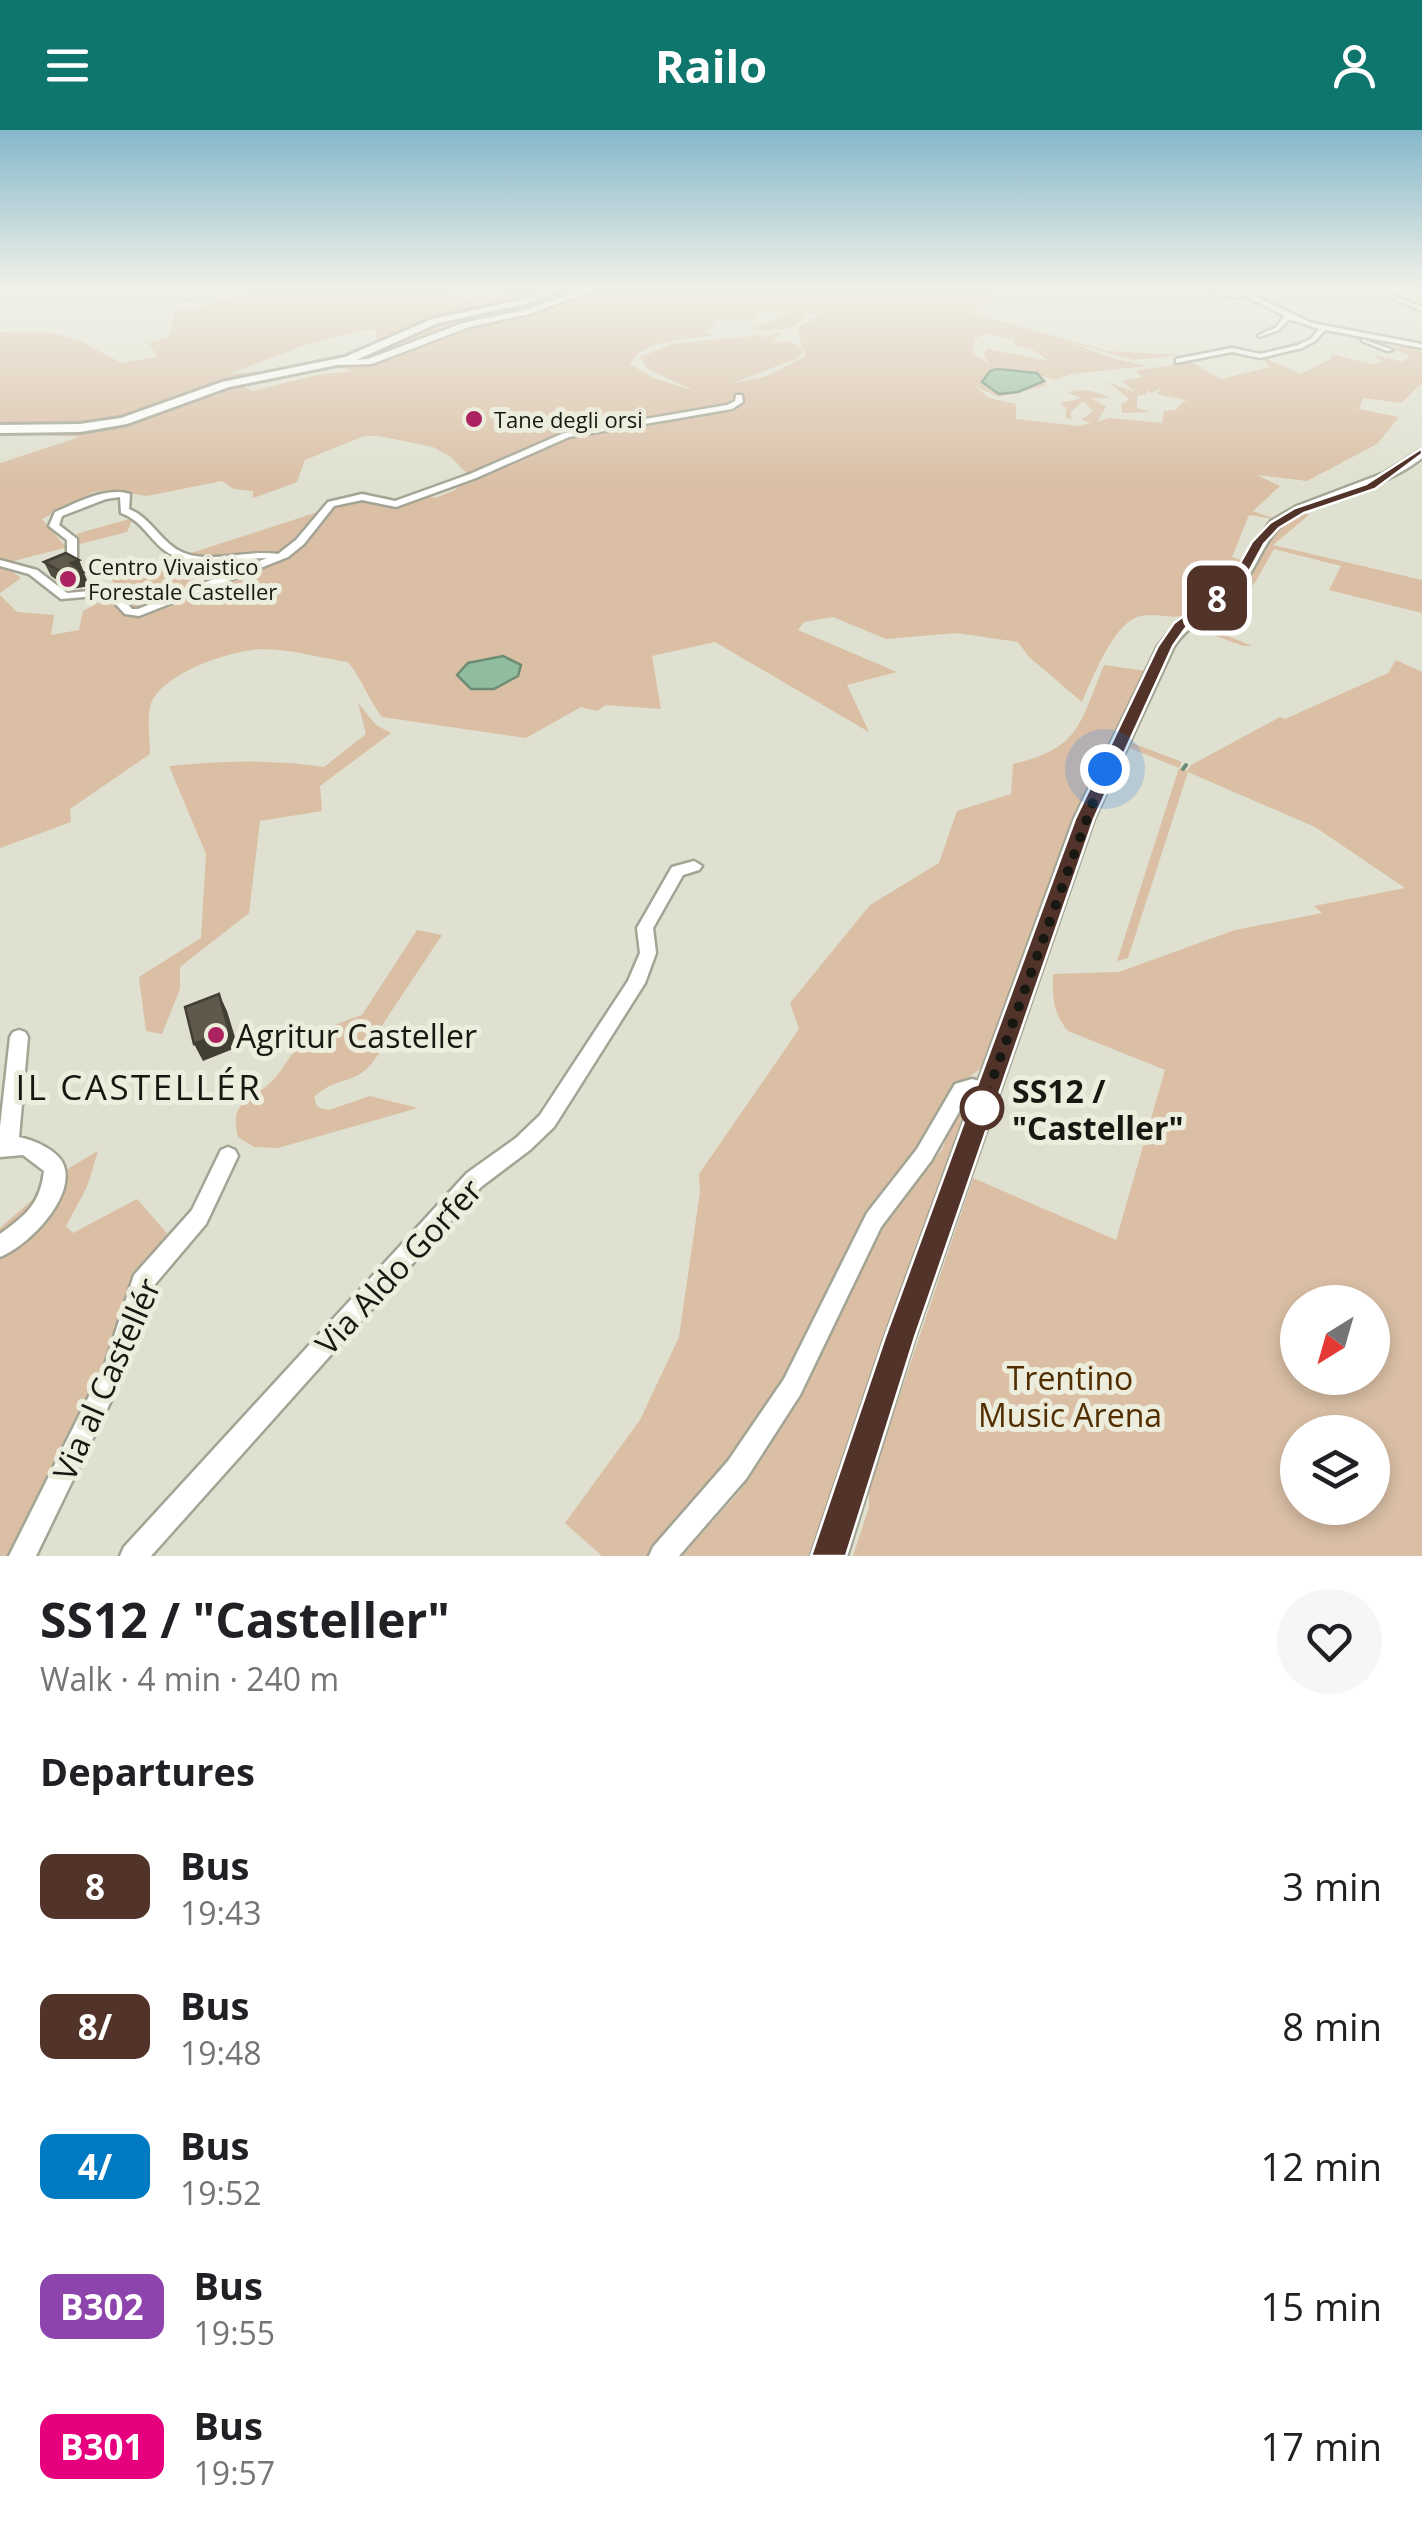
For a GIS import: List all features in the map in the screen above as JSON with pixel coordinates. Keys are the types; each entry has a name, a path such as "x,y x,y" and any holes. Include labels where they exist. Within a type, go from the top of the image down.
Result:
{"main road":[{"path":"338,362 356,355"},
{"path":"0,430 110,424 226,384 338,362 368,362 388,355"},
{"path":"829,1556 900,1337 1096,788 1173,634 1236,584 1264,534 1282,519 1370,486 1422,452"}],"street":[{"path":"1179,361 1210,355"},
{"path":"0,563 34,572 65,597 110,591 129,612 152,610 280,557 300,542 330,504 362,498 396,504 509,462 552,440 729,406 739,402 740,397"},
{"path":"34,572 72,558 72,540 54,526 58,514 114,493 125,494 124,510 145,519 177,554 213,560 249,553 280,557"},
{"name":"Via Aldo Gorfer","path":"133,1556 474,1180 547,1122 636,984 648,953 645,928 677,871 694,866"},
{"path":"0,1247 36,1220 52,1198 54,1168 37,1150 4,1146 19,1037"},
{"path":"662,1556 737,1470 792,1387 874,1220 924,1154 962,1090 972,1087 988,1091"},
{"name":"Via al Castellér","path":"22,1556 114,1368 142,1284 199,1217 228,1156"}],"green space":[{"path":"0,355 106,355 121,363 157,357 280,355 228,374 254,372 261,379 241,384 252,391 317,375 355,371 335,367 370,364 394,355 638,355 630,364 653,378 695,391 648,369 640,357 800,355 730,384 767,376 805,355 975,355 990,365 984,355 1016,355 1049,361 1040,355 1103,355 1147,366 1072,374 1054,380 1038,375 1045,386 998,397 975,386 989,398 1016,404 1016,419 1079,426 1091,423 1081,420 1093,411 1083,401 1070,413 1073,419 1066,418 1066,408 1060,403 1082,398 1068,393 1083,390 1110,398 1091,398 1106,407 1097,422 1109,418 1162,423 1164,411 1175,410 1186,400 1156,394 1163,387 1151,393 1147,389 1147,394 1137,396 1137,408 1151,412 1122,413 1121,405 1129,399 1108,382 1135,392 1122,381 1142,377 1135,371 1191,362 1221,379 1270,367 1260,356 1301,374 1331,359 1331,355 1372,364 1382,362 1374,355 1404,362 1409,356 1406,355 1422,355 1422,383 1401,403 1363,398 1359,409 1399,417 1377,444 1307,481 1257,475 1280,486 1253,511 1275,519 1249,515 1232,557 1244,561 1234,576 1189,613 1176,617 1141,616 1127,624 1104,655 1082,702 1029,657 1018,642 956,633 886,639 833,617 804,622 798,630 897,672 847,685 869,732 715,642 652,656 661,709 606,705 597,711 581,707 526,738 382,717 348,662 284,650 249,650 198,666 167,684 150,707 150,754 70,809 71,822 0,848 0,595 17,612 54,615 51,635 79,630 83,611 120,591 111,579 355,500 389,508 425,494 435,498 471,478 451,457 433,447 364,436 305,460 297,482 253,498 253,491 234,489 222,481 147,496 112,490 93,492 42,519 64,545 79,533 133,518 127,532 2,564 21,578 0,593 0,463 80,437 0,432"},
{"path":"1114,355 1181,355 1134,360"},
{"path":"1304,513 1309,515 1273,545 1422,580 1422,613 1329,590 1341,566 1274,549 1256,581 1215,631 1252,646 1205,632 1201,627 1209,613 1245,563 1275,533"},
{"name":"Trentino Music Arena","path":"1396,660 1422,672 1422,1556 853,1556 869,1507 869,1486 973,1178 1116,1240 1165,1070 1068,1031 1054,1004 1053,974 1119,972 1235,930 1322,913 1314,906 1405,888 1315,827 1188,772 1128,958 1117,961 1179,768 1187,771 1191,765 1280,717 1285,719 1388,673"},
{"path":"1104,665 1146,671 1071,828 985,1065 955,1088 784,1387 732,1466 650,1556 602,1556 565,1523 640,1420 679,1337 700,1192 699,1174 799,1029 790,1003 870,905 939,863 957,811 1011,794 1013,764 1052,750 1075,731"},
{"path":"358,703 376,725 391,733 320,786 322,811 260,821 249,913 180,967 180,989 162,1034 146,1031 139,977 201,938 206,854 169,766 247,762 324,767 366,734"},
{"path":"1127,741 1182,762 1179,768 1125,746"},
{"path":"417,930 442,935 371,1042 383,1047 365,1070 314,1097 317,1107 329,1110 370,1096 418,1108 278,1148 254,1147 238,1137 240,1107 267,1086 308,1040 362,1015"},
{"path":"966,1102 972,1103 808,1556 682,1556 740,1491 799,1399 883,1221 942,1150 951,1125"},
{"path":"98,1151 87,1187 66,1226 73,1233 137,1199 172,1239 114,1336 100,1379 19,1556 0,1556 0,1228 69,1168"}],"shaded area":[{"path":"990,371 1037,373 1044,381 1018,392 999,394 982,382"},
{"path":"503,656 521,665 518,676 494,689 471,689 457,675 468,663"}],"building":[{"path":"66,553 79,560 71,563 83,572 65,574 44,562"},
{"path":"219,994 229,1031 194,1044 185,1007"}],"waterway":[{"path":"1183,769 1186,765"}],"bus line":[{"name":"8","path":"829,1556 900,1337 1084,819 1166,646 1179,626 1236,584 1264,534 1274,525 1300,511 1383,480 1422,452"}],"place":[{"name":"Tane degli orsi","path":"474,419"},
{"name":"Centro Vivaistico Forestale Casteller","path":"68,579"},
{"name":"Agritur Casteller","path":"216,1035"},
{"name":"SS12 / \"Casteller\"","path":"982,1108"}],"district":[{"name":"IL CASTELLÉR","path":"139,1086"}],"route":[{"path":"982,1108 1105,769"}]}
